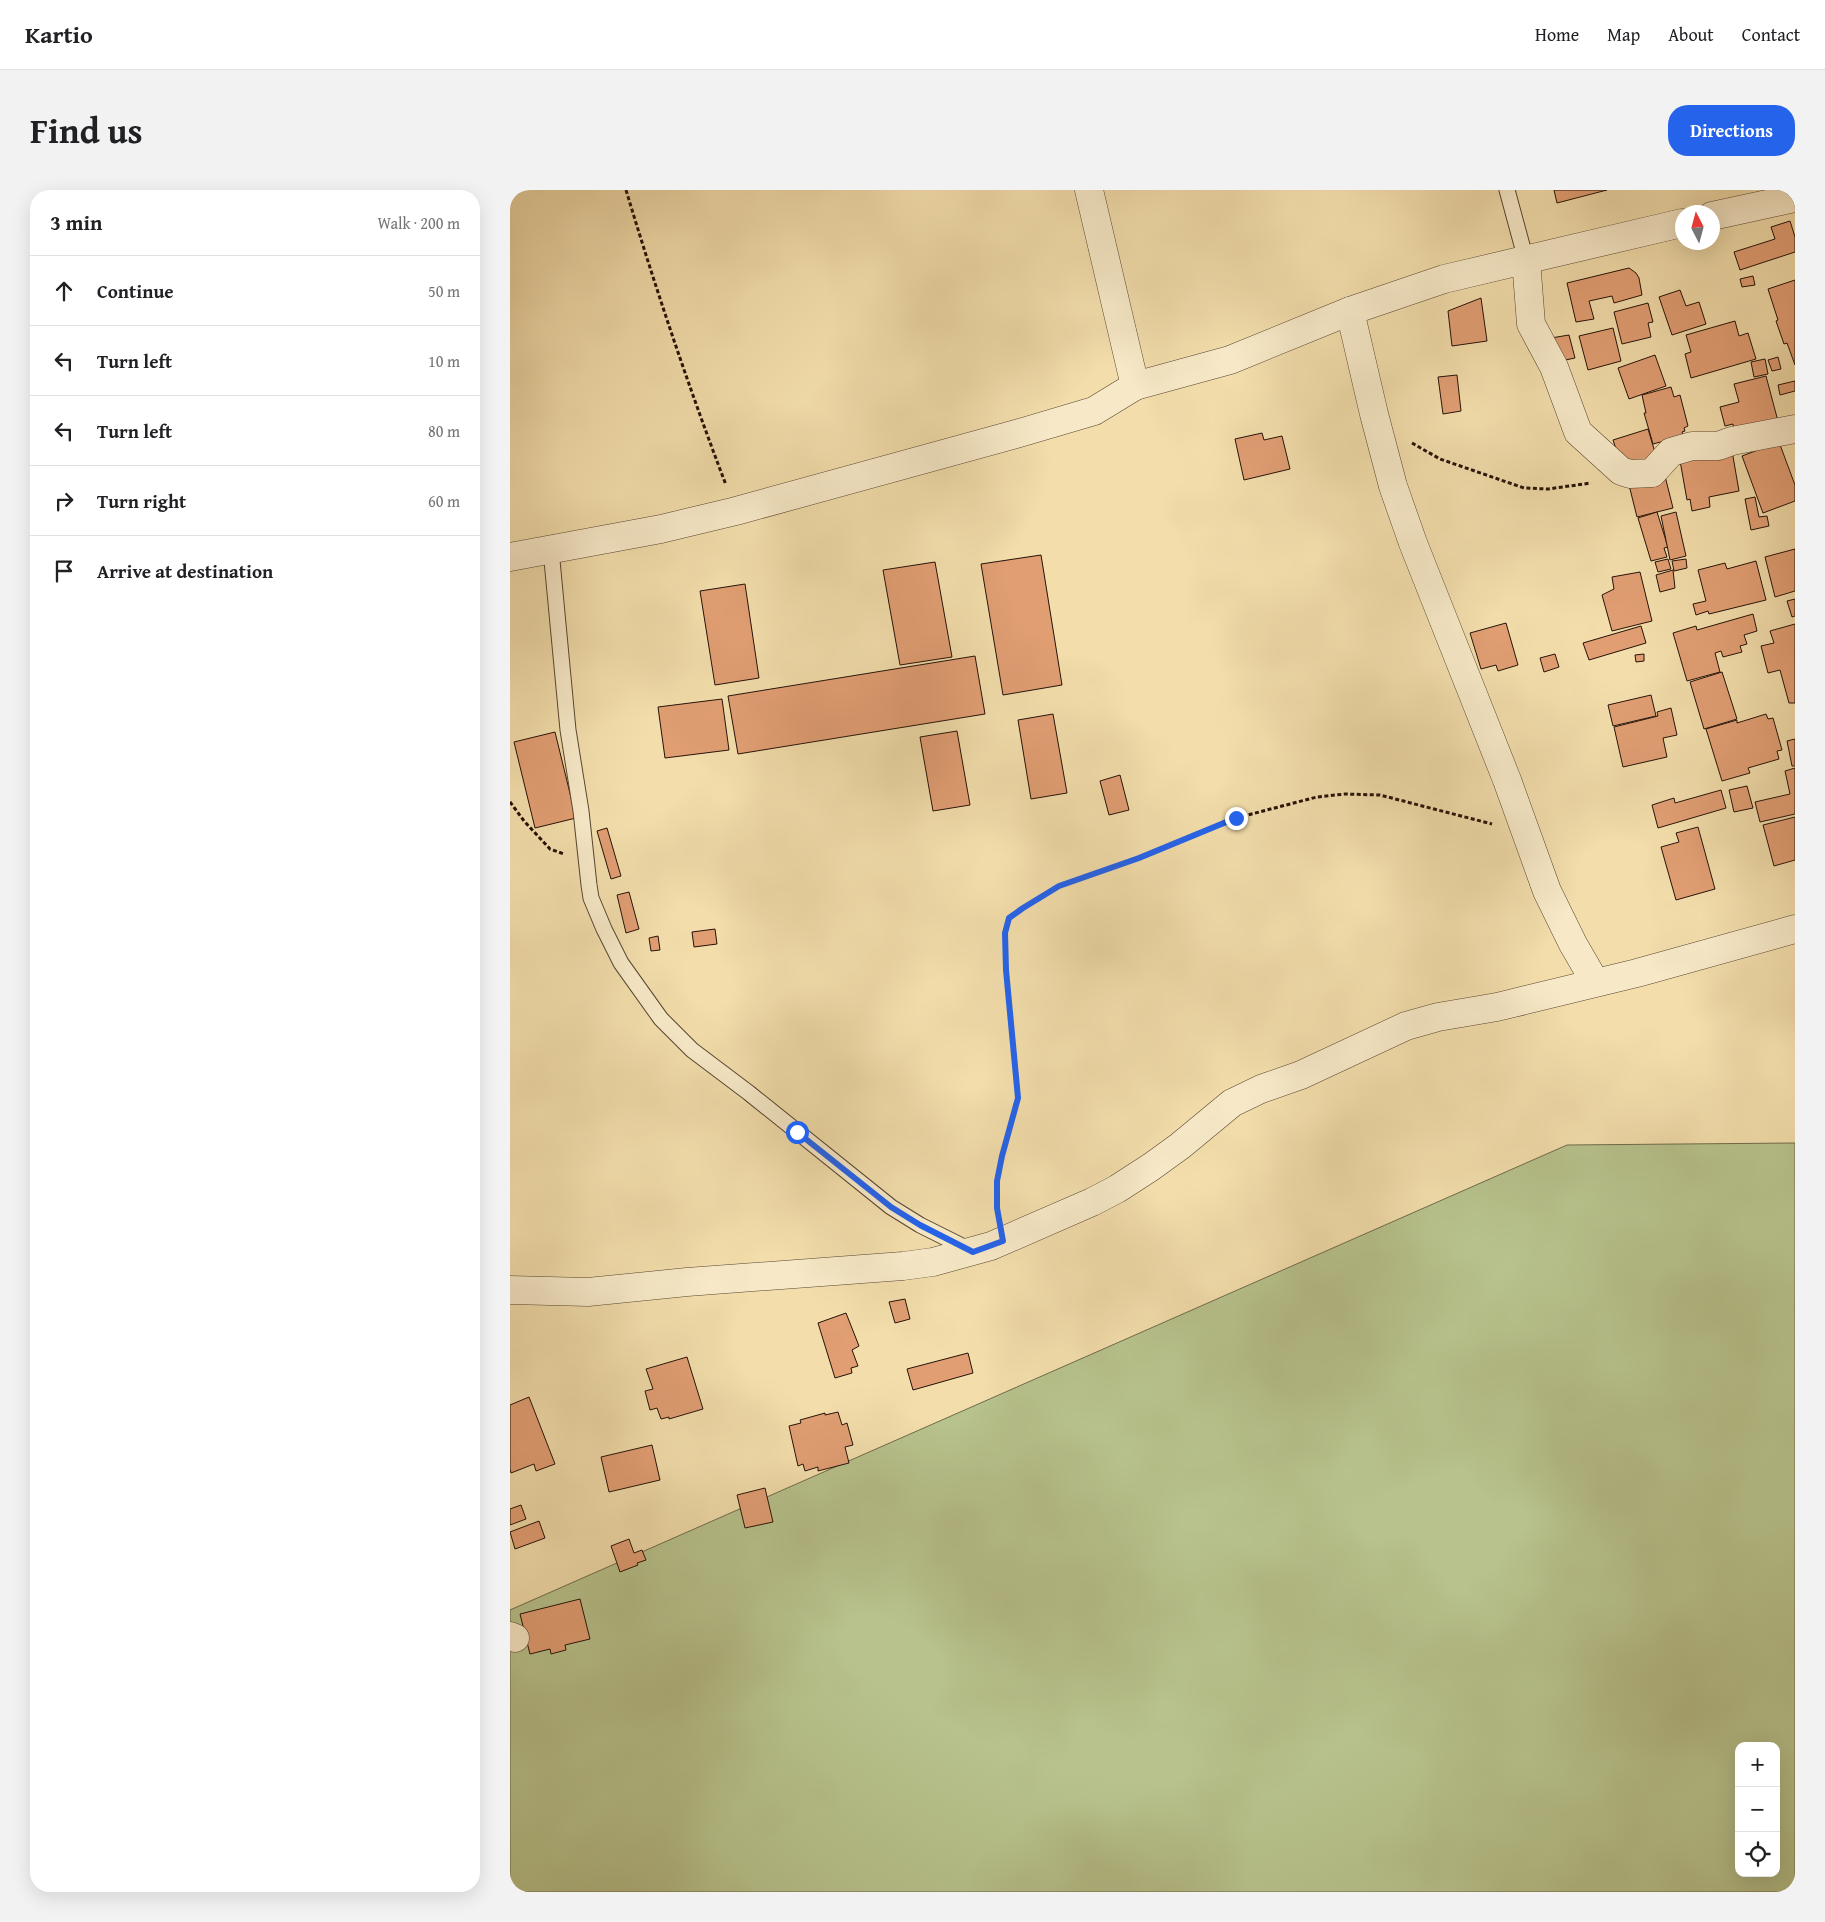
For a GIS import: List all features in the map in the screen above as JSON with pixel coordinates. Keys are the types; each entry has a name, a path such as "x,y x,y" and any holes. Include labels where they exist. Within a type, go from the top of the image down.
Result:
{"street":[{"path":"1088,190 1135,386"},
{"path":"1720,214 1795,198"},
{"path":"510,557 661,529 912,464 1094,411 1135,386 1230,360 1350,311 1444,279 1675,225"},
{"path":"1526,260 1531,324 1554,367 1578,432 1622,471 1630,474 1652,473 1671,452 1692,446 1718,446 1732,441 1795,429"},
{"path":"1350,311 1393,486 1413,543 1507,780 1547,891 1560,921 1595,982"},
{"path":"510,1290 588,1292 687,1282 825,1273 933,1262 973,1252 1060,1217 1117,1190 1180,1146 1232,1103 1261,1089 1301,1075 1406,1026 1438,1017 1497,1007 1666,965 1795,929"}],"lane":[{"path":"1507,190 1526,260"},
{"path":"551,550 568,730 588,863 591,898 604,929 622,963 661,1019 692,1050 749,1093 891,1207 920,1225 973,1252"}],"path":[{"path":"626,190 653,281 684,372 736,511"},
{"path":"1374,414 1401,437 1440,459 1524,488 1548,489 1595,482 1630,474"},
{"path":"1003,1241 997,1208 997,1181 1018,1098 1006,970 1005,933 1009,918 1059,886 1139,858 1236,818 1317,797 1345,794 1380,796 1464,816 1526,834"},
{"path":"510,802 524,821 550,849 588,863"}],"green space":[{"path":"1795,1143 1795,1892 510,1892 510,1610 1567,1145"}],"building":[{"path":"1554,190 1607,190 1557,203"},
{"path":"1790,221 1795,237 1795,252 1740,270 1734,252 1775,239 1771,227"},
{"path":"1629,268 1639,278 1642,295 1614,303 1612,296 1589,301 1594,319 1576,322 1567,283"},
{"path":"1753,276 1755,285 1742,287 1740,279"},
{"path":"1795,280 1795,365 1787,343 1784,344 1768,289"},
{"path":"1680,290 1686,306 1699,302 1706,324 1672,335 1659,297"},
{"path":"1481,298 1487,341 1452,346 1448,311"},
{"path":"1648,303 1653,322 1648,323 1651,337 1622,344 1614,312"},
{"path":"1735,321 1739,336 1748,333 1756,359 1691,378 1685,354 1691,352 1686,335"},
{"path":"1613,328 1621,361 1588,370 1579,336"},
{"path":"1569,335 1575,358 1556,362 1551,338"},
{"path":"1655,355 1666,386 1629,399 1618,368"},
{"path":"1778,357 1781,369 1772,371 1768,360"},
{"path":"1765,359 1768,374 1754,377 1751,362"},
{"path":"1457,375 1461,411 1443,414 1438,377"},
{"path":"1766,376 1779,425 1734,430 1733,424 1725,426 1720,407 1739,402 1734,384"},
{"path":"1795,381 1795,391 1780,395 1778,385"},
{"path":"1671,387 1674,397 1680,395 1688,426 1682,432 1683,436 1653,444 1644,413 1646,413 1642,395"},
{"path":"1648,429 1657,459 1623,470 1613,440"},
{"path":"1262,433 1264,440 1282,436 1290,469 1244,480 1235,439"},
{"path":"1779,442 1795,485 1795,501 1763,513 1742,456"},
{"path":"1731,445 1739,491 1709,497 1710,507 1692,511 1690,499 1687,500 1679,455"},
{"path":"1665,476 1673,508 1637,517 1629,485"},
{"path":"1755,497 1759,517 1767,516 1769,526 1751,530 1745,499"},
{"path":"1657,512 1668,547 1664,548 1667,557 1651,561 1638,518"},
{"path":"1676,512 1686,556 1670,560 1661,516"},
{"path":"1795,549 1795,591 1775,597 1765,557"},
{"path":"1041,555 1062,685 1003,695 981,564"},
{"path":"1668,559 1671,569 1658,572 1655,562"},
{"path":"1686,559 1687,568 1674,571 1672,561"},
{"path":"1756,561 1766,600 1709,614 1708,611 1696,615 1693,604 1706,601 1698,570 1725,563 1727,569"},
{"path":"935,562 952,657 900,665 883,570"},
{"path":"1673,570 1675,588 1660,592 1656,575"},
{"path":"1640,572 1652,621 1612,631 1602,595 1614,589 1612,577"},
{"path":"745,584 759,678 715,685 700,591"},
{"path":"1795,599 1795,616 1792,617 1787,601"},
{"path":"1753,614 1757,631 1744,635 1747,644 1740,646 1742,652 1723,657 1721,651 1715,653 1720,672 1687,681 1673,633 1696,626 1697,630"},
{"path":"1506,623 1518,665 1498,671 1496,665 1481,669 1470,633"},
{"path":"1795,624 1795,703 1789,703 1780,670 1768,673 1761,646 1774,643 1770,631"},
{"path":"1641,626 1646,643 1589,660 1583,643"},
{"path":"1555,654 1559,667 1544,672 1540,658"},
{"path":"1644,654 1644,661 1636,662 1635,655"},
{"path":"975,656 985,714 738,754 728,696"},
{"path":"1722,672 1737,719 1704,729 1690,682"},
{"path":"1651,695 1656,716 1613,726 1608,705"},
{"path":"722,699 729,750 665,758 658,707"},
{"path":"1671,708 1677,735 1663,738 1667,757 1623,767 1614,727 1658,716 1657,712"},
{"path":"1053,714 1067,793 1031,799 1018,720"},
{"path":"1766,714 1768,719 1773,718 1782,750 1777,751 1779,759 1748,768 1750,773 1722,781 1706,729 1737,720 1737,723"},
{"path":"957,731 970,805 933,811 920,737"},
{"path":"555,732 576,818 535,828 514,742"},
{"path":"1795,739 1795,766 1792,766 1787,741"},
{"path":"1795,768 1795,814 1760,822 1755,802 1790,794 1785,771"},
{"path":"1120,775 1129,810 1109,815 1100,781"},
{"path":"1747,786 1753,808 1734,812 1729,790"},
{"path":"1721,790 1726,808 1658,828 1652,805 1674,798 1675,803"},
{"path":"1795,817 1795,860 1774,866 1763,825"},
{"path":"1698,827 1715,889 1676,900 1661,847 1679,842 1676,833"},
{"path":"607,828 621,876 611,879 597,831"},
{"path":"629,892 639,929 626,933 617,895"},
{"path":"715,929 717,944 694,947 692,932"},
{"path":"658,936 660,950 651,951 649,938"},
{"path":"905,1299 910,1319 895,1323 889,1302"},
{"path":"846,1313 859,1346 852,1350 858,1366 851,1368 852,1373 835,1378 818,1323"},
{"path":"968,1353 973,1373 913,1390 907,1369"},
{"path":"687,1357 703,1409 669,1419 669,1417 661,1419 657,1408 650,1410 645,1391 653,1389 646,1369"},
{"path":"529,1397 555,1464 536,1471 534,1464 511,1473 510,1405"},
{"path":"838,1412 842,1425 847,1423 853,1445 845,1447 849,1463 818,1471 818,1467 805,1471 803,1464 798,1466 789,1426 801,1423 800,1420 825,1413 825,1415"},
{"path":"652,1445 660,1480 609,1492 601,1457"},
{"path":"765,1488 773,1522 745,1528 737,1495"},
{"path":"521,1505 526,1519 510,1525 510,1509"},
{"path":"539,1521 545,1538 515,1549 510,1532"},
{"path":"629,1539 634,1553 642,1550 646,1560 620,1572 611,1546"},
{"path":"580,1599 590,1639 565,1645 566,1650 551,1654 550,1649 530,1654 520,1614"}],"route":[{"path":"797,1132 891,1207 920,1225 973,1252 1003,1241 997,1208 997,1181 1018,1098 1014,1072 1006,970 1005,933 1009,918 1059,886 1139,858 1236,818"}]}
